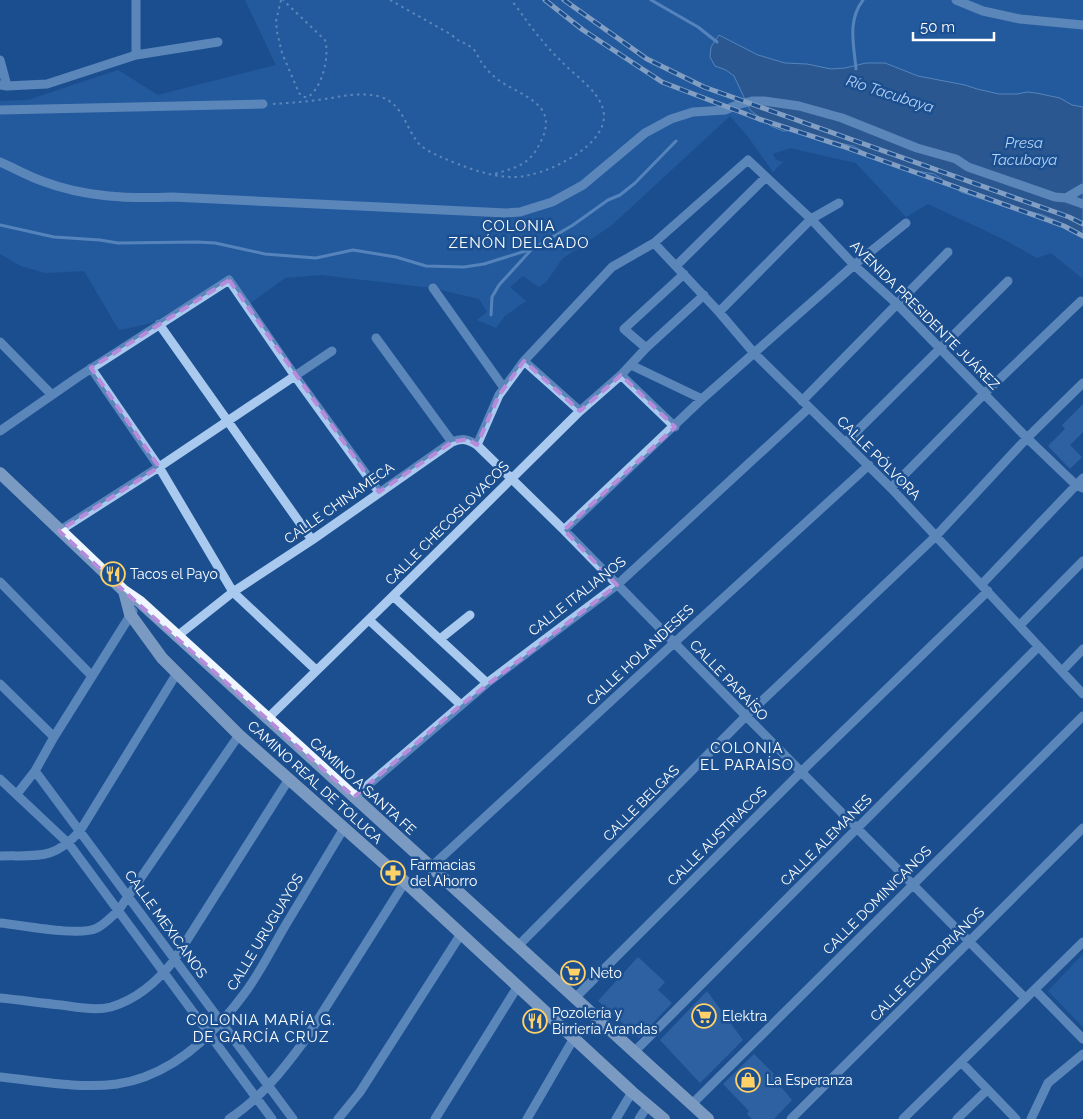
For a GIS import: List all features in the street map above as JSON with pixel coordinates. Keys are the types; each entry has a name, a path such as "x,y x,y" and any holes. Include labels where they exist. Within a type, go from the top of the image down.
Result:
{"main road":[{"name":"CAMINO A SANTA FE","path":"0,473 124,591 140,602 708,1119"},
{"name":"CAMINO REAL DE TOLUCA","path":"124,591 130,614 152,646 239,735 405,882 632,1092 664,1119"}],"street":[{"path":"136,0 136,55"},
{"path":"956,0 982,11 1020,19 1083,25"},
{"path":"0,60 3,86 47,84 136,55 218,42"},
{"path":"0,162 43,181 94,195 506,213 520,212 567,195 596,176 645,133 671,119 693,112 725,110 738,105 764,101 799,106 842,118 917,148 956,159 968,166 1002,179 1083,204"},
{"path":"0,110 263,104"},
{"name":"AVENIDA PRESIDENTE JUÁREZ","path":"654,243 748,160 897,304 1027,438 1081,484"},
{"path":"676,266 766,177"},
{"path":"1066,198 1083,188"},
{"path":"719,312 811,219 839,203"},
{"path":"564,530 675,427 702,399 854,264 906,223"},
{"path":"376,338 452,442 459,439 468,439 477,445 502,391 524,361 612,266 654,243"},
{"name":"CALLE PÓLVORA","path":"654,243 704,295 754,353 869,465 1083,694"},
{"path":"802,401 948,252"},
{"path":"646,348 624,329 684,274"},
{"path":"0,431 51,394 229,280 295,376 379,492"},
{"path":"846,442 1008,281"},
{"path":"433,288 502,391"},
{"name":"CALLE CHECOSLOVACOS","path":"267,718 370,620 580,411 621,375 646,348 704,295"},
{"path":"891,488 984,393 1081,300"},
{"path":"159,324 312,540"},
{"path":"0,342 51,394"},
{"path":"59,531 159,467 332,351"},
{"path":"524,361 580,411"},
{"path":"631,365 702,399"},
{"path":"92,368 159,467 234,592 316,670"},
{"path":"621,375 675,427"},
{"name":"CALLE BELGAS","path":"518,946 746,716 936,536 1027,438 1083,383"},
{"name":"CALLE ITALIANOS","path":"354,797 487,683 617,585 809,408"},
{"name":"CALLE CHINAMECA","path":"176,636 234,592 452,442"},
{"name":"CALLE PARAÍSO","path":"477,445 564,530 1025,998"},
{"name":"CALLE HOLANDESES","path":"431,867 869,465"},
{"name":"CALLE AUSTRIACOS","path":"575,998 985,587 1081,484"},
{"path":"1020,625 1083,561"},
{"path":"0,582 92,675"},
{"path":"393,596 487,683"},
{"path":"17,794 35,770 130,614 140,602"},
{"path":"440,639 470,615"},
{"path":"370,620 461,706"},
{"name":"CALLE ALEMANES","path":"634,1052 1038,647"},
{"path":"1062,671 1083,649"},
{"path":"0,856 48,855 69,844 80,831 177,673"},
{"path":"0,684 54,737"},
{"name":"CALLE DOMINICANOS","path":"691,1104 1083,716"},
{"path":"0,923 81,932 96,929 108,922 239,735"},
{"name":"CALLE MEXICANOS","path":"35,770 293,1119"},
{"path":"0,779 69,844 272,1119"},
{"path":"0,998 93,1009 110,1007 127,1001 143,991 164,973 175,959 290,779"},
{"name":"CALLE URUGUAYOS","path":"0,1077 92,1085 118,1084 144,1077 169,1066 189,1052 221,1023 246,993 344,828"},
{"name":"CALLE ECUATORIANOS","path":"791,1119 1083,828"},
{"path":"229,1119 256,1098 289,1062 305,1040 405,882"},
{"path":"338,1119 360,1092 461,934"},
{"path":"903,1119 1083,942"},
{"path":"435,1119 518,986"},
{"path":"1035,990 1083,1039"},
{"path":"527,1119 574,1038"},
{"path":"1031,1119 1048,1083 1083,1054"},
{"path":"961,1062 1016,1119"},
{"path":"957,1119 987,1090"},
{"path":"616,1119 632,1092"},
{"path":"639,1119 648,1105"}],"path":[{"path":"282,0 325,40 327,45 328,58 326,65 313,94 308,97 303,97 299,93 282,53 276,26 282,0"},
{"path":"390,0 452,35 460,43 471,47 492,75 530,98 540,107 546,118 546,132 533,156 518,167 492,174"},
{"path":"263,104 305,102 363,94 380,97 391,102 400,110 415,140 423,147 458,164 512,178 528,176 545,170 565,161 585,148 597,136 604,119 603,107 592,91 539,37 511,0"}],"highlighted area":[{"path":"229,280 379,492 452,442 468,439 477,445 499,395 524,361 580,411 621,375 675,427 564,530 617,585 461,705 354,797 124,591 59,531 159,467 91,368"}],"shaded area":[{"path":"245,0 1083,0 1083,279 1051,253 1037,258 1003,239 928,204 906,217 856,163 790,148 773,154 776,160 783,162 773,172 749,138 730,116 612,225 562,259 547,281 539,287 523,276 510,287 526,301 505,316 496,328 477,320 487,312 479,299 433,288 321,275 285,278 249,304 229,276 152,323 119,330 84,271 45,273 21,266 0,254 0,101 28,100 118,70 158,95 276,65","holes":["720,35 758,55 777,61 711,47"]},
{"path":"1083,954 1083,1027 1048,991"}],"water":[{"name":"Presa Tacubaya","path":"719,35 758,55 785,63 807,64 831,69 866,63 885,63 918,76 999,94 1036,93 1060,98 1072,105 1083,107 1083,235 1043,215 1008,208 961,192 934,174 892,165 853,146 818,138 798,130 783,131 771,126 750,110 734,76 726,70 715,66 710,57 711,47"}],"building":[{"path":"1083,404 1083,432 1070,445 1082,457 1070,469 1048,446 1065,429 1062,425"},
{"path":"638,957 665,982 658,990 672,1003 639,1038 598,1001"},
{"name":"Elektra","path":"707,991 743,1040 700,1083 660,1040"},
{"path":"754,1054 774,1074 772,1076 792,1100 774,1119 752,1119 747,1114 749,1111 723,1084"}],"waterway":[{"name":"Río Tacubaya","path":"651,0 698,27 717,42"},
{"path":"856,69 853,25 858,8 863,0"},
{"path":"0,225 54,237 118,243 215,243 265,254 316,258 353,250 396,257 426,266 464,267 484,264 532,249 573,225 608,200 620,195 635,183 676,141"},
{"path":"491,315 492,297 499,285 531,250"}],"railway":[{"path":"545,0 583,30 662,82 759,119 842,146 1064,226 1083,236"},
{"path":"564,0 647,59 704,87 1069,217 1083,224"}],"place":[{"name":"Tacos el Payo","path":"113,574"},
{"name":"Farmacias del Ahorro","path":"393,873"},
{"name":"Neto","path":"573,973"},
{"name":"Elektra","path":"704,1016"},
{"name":"Pozolería y Birriería Arandas","path":"535,1021"},
{"name":"La Esperanza","path":"748,1080"}],"district":[{"name":"COLONIA ZENÓN DELGADO","path":"519,234"},
{"name":"COLONIA EL PARAÍSO","path":"747,756"},
{"name":"COLONIA MARÍA G. DE GARCÍA CRUZ","path":"261,1028"}]}
